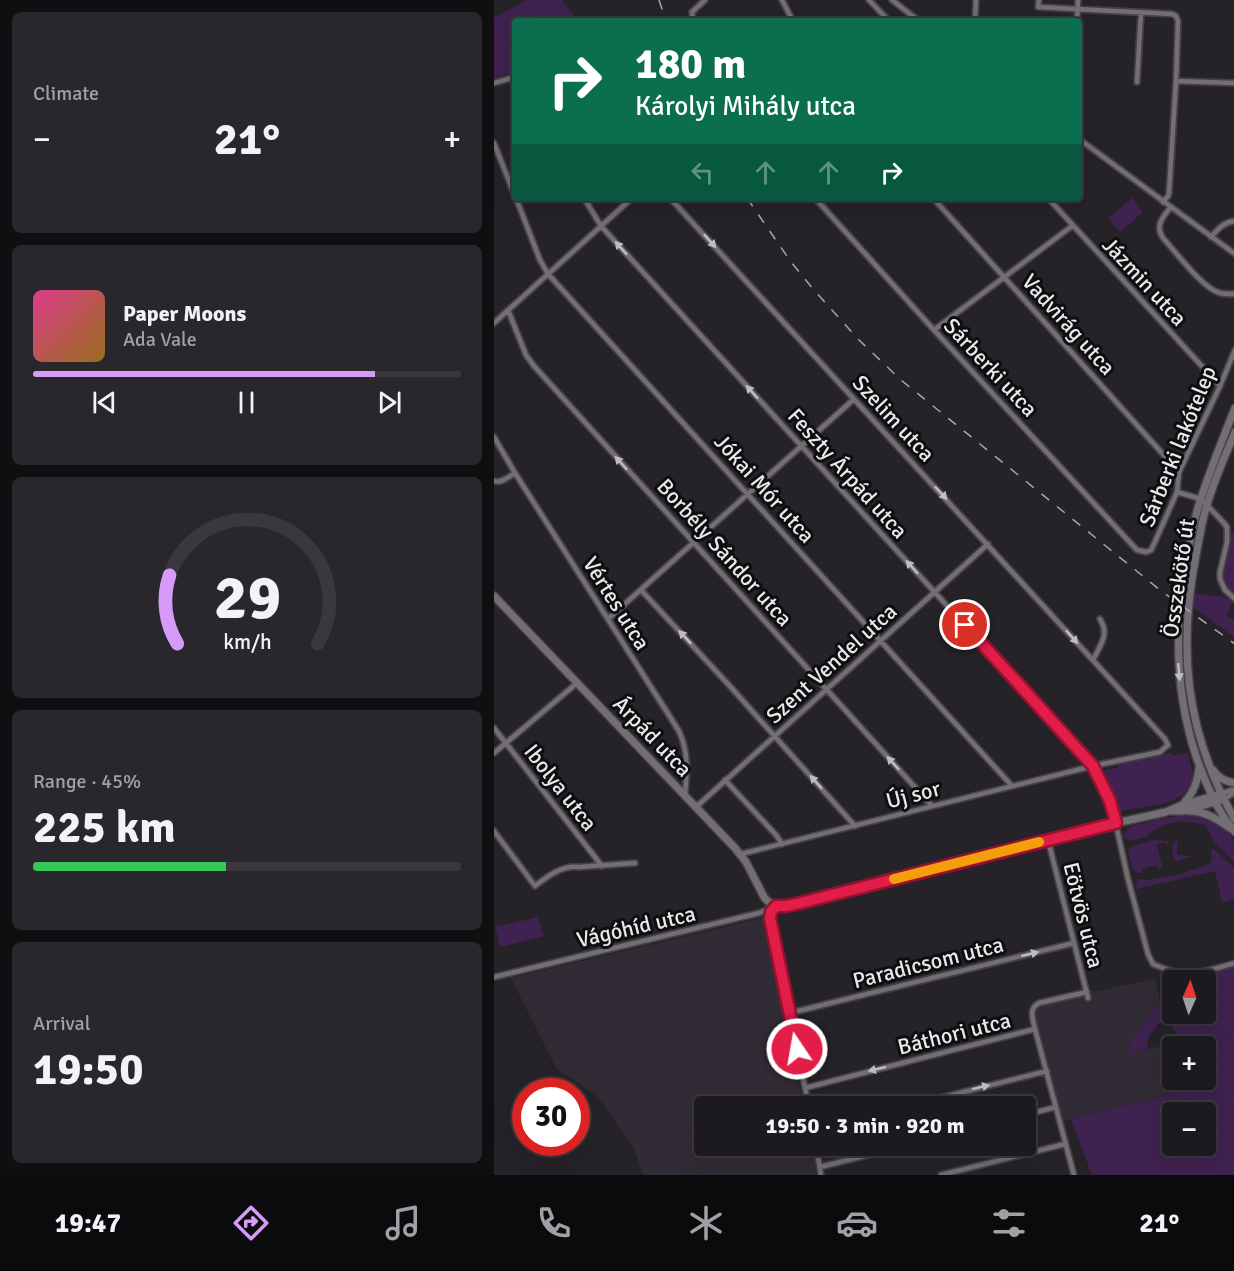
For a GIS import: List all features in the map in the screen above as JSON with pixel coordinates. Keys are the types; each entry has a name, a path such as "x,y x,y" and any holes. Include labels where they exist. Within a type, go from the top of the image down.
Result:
{"street":[{"path":"693,18 692,12 705,0"},
{"path":"782,0 791,18"},
{"path":"869,0 886,18"},
{"path":"892,0 915,18"},
{"path":"976,0 976,18"},
{"path":"1039,0 1038,7 1176,16 1176,81 1169,193 1163,202"},
{"path":"1077,18 1078,0"},
{"path":"1137,82 1141,13"},
{"path":"494,83 512,79"},
{"path":"1176,81 1235,83"},
{"path":"1082,142 1235,254"},
{"name":"Jókai Mór utca","path":"494,143 512,189"},
{"name":"Jókai Mór utca","path":"517,201 540,260 548,274 1012,786"},
{"name":"Feszty Árpád utca","path":"586,201 601,226 1093,766 1110,801 1128,879 1152,964 1185,974 1235,963"},
{"path":"494,312 496,321 629,201"},
{"name":"Szelim utca","path":"673,201 988,544 1168,745"},
{"name":"Sárberki utca","path":"818,201 1137,550 1146,552"},
{"name":"Vadvirág utca","path":"936,201 1179,472"},
{"name":"Jázmin utca","path":"1051,201 1220,386"},
{"path":"1170,208 1159,225 1163,238 1201,281 1218,292 1235,294"},
{"path":"1211,237 1226,222 1235,220"},
{"path":"934,330 1072,226"},
{"name":"Borbély Sándor utca","path":"508,310 526,354 534,366 932,806"},
{"name":"Sárberki lakótelep","path":"1146,552 1151,550 1177,492 1179,472 1235,350"},
{"path":"608,619 854,399"},
{"name":"Összekötő út","path":"1218,798 1186,725 1180,681 1178,624 1182,582 1200,499 1235,408"},
{"name":"Összekötő út","path":"1203,764 1189,689 1186,642 1188,604 1206,506 1235,432"},
{"name":"Vértes utca","path":"494,437 679,731 687,753 685,794"},
{"path":"494,481 498,482 515,473"},
{"path":"1177,492 1200,499"},
{"name":"Összekötő út","path":"1200,499 1206,506"},
{"path":"1206,506 1227,527 1227,542 1220,579 1225,590 1235,599"},
{"name":"Szent Vendel utca","path":"696,807 988,544"},
{"path":"641,590 855,826"},
{"name":"Árpád utca","path":"494,596 741,855 764,897 776,906"},
{"path":"1093,660 1104,638 1104,626 1100,620"},
{"path":"494,753 577,683"},
{"name":"Ibolya utca","path":"494,728 602,866"},
{"name":"Új sor","path":"741,855 1093,766 1160,752 1168,745"},
{"path":"1182,808 1194,792 1203,764 1225,781 1235,783"},
{"path":"725,780 782,844"},
{"path":"807,1096 770,918 776,906 796,904 1182,808 1235,791"},
{"path":"1218,798 1235,820"},
{"path":"1218,798 1234,831"},
{"path":"1182,808 1213,817 1234,831"},
{"path":"494,831 535,886 550,874 570,866 635,863"},
{"name":"Eötvös utca","path":"1048,840 1088,998"},
{"name":"Vágóhíd utca","path":"494,977 759,913 776,906"},
{"name":"Paradicsom utca","path":"790,1013 1074,943"},
{"name":"Báthori utca","path":"805,1088 1035,1029 1032,1014 1034,1006 1087,992"},
{"path":"1035,1029 1074,1175"},
{"path":"947,1096 1046,1071"},
{"path":"1036,1112 1056,1107"},
{"path":"941,1175 1065,1144"},
{"path":"818,1156 821,1175"},
{"path":"820,1167 864,1156"}],"shaded area":[{"path":"526,0 562,0 576,18 512,18 512,73 494,78 494,18"},
{"path":"1132,198 1143,212 1120,232 1108,218"},
{"path":"1234,532 1234,599 1222,585 1220,579 1228,534"},
{"path":"1194,593 1223,597 1232,601 1227,616 1234,620 1234,637 1193,607"},
{"path":"1171,753 1172,756 1187,753 1192,774 1189,789 1173,800 1162,804 1121,811 1104,772 1119,767 1118,763"},
{"path":"1192,814 1200,815 1213,822 1216,820 1227,829 1233,842 1234,862 1213,840 1207,827 1203,824 1179,821 1165,824 1148,834 1149,836 1131,841 1124,838 1123,834 1132,826"},
{"path":"1155,840 1169,841 1166,846 1165,842 1157,844 1162,866 1159,869 1157,865 1142,869 1143,873 1137,873 1132,869 1128,850 1133,846"},
{"path":"1175,841 1178,841 1177,855 1194,856 1176,861 1172,851"},
{"path":"1211,848 1234,868 1234,899 1222,903 1215,871 1136,889 1137,881 1140,879 1170,877 1208,865 1212,861"},
{"path":"538,917 544,936 500,947 495,927"},
{"path":"763,918 802,1096 694,1096 694,1156 814,1156 816,1175 643,1175 633,1146 598,1097 590,1091 590,1078 570,1078 556,1068 511,978"},
{"path":"1234,964 1234,1175 1092,1175 1071,1119 1184,1090 1216,1090 1216,1036 1179,1036 1170,1024 1216,1024 1216,970 1206,970"},
{"path":"1155,979 1160,1001 1143,1026 1132,1037 1129,1053 1162,1046 1162,1090 1180,1090 1180,1092 1059,1122 1030,1007"},
{"path":"1162,1000 1162,1023 1159,1023 1148,1038 1147,1049 1128,1053 1132,1037 1143,1026"}],"railway":[{"path":"659,0 665,18"},
{"path":"749,201 791,262 813,289 859,340 901,380 1160,590 1235,644"}],"slow traffic":[{"path":"894,879 1039,842"}],"route":[{"path":"797,1049 770,918 776,906 796,904 1116,823 1110,801 1093,766 965,625"}]}
